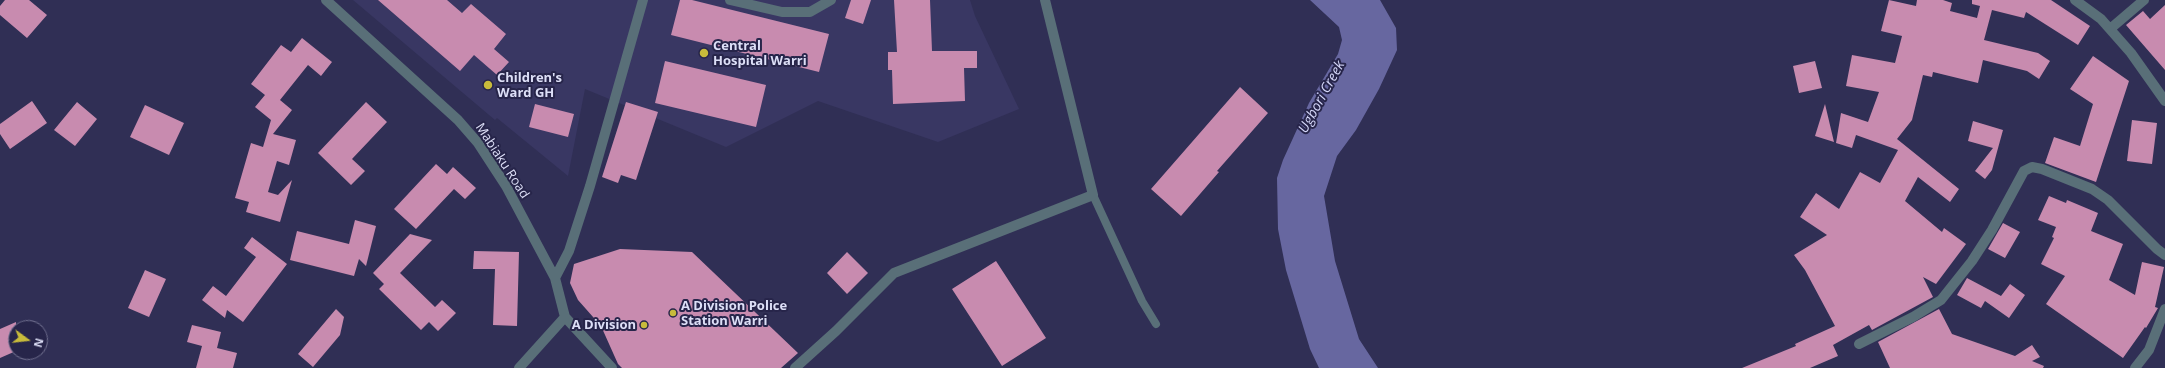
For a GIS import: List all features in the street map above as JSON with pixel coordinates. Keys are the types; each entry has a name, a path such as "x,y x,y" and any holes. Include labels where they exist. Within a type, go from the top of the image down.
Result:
{"street":[{"name":"Mabiaku Road","path":"326,0 458,120 478,143 506,186 555,278 565,317 612,368"},
{"path":"555,278 569,251 590,186 644,0"},
{"path":"730,0 782,12 810,12 831,0"},
{"path":"795,368 836,331 894,273 1093,195 1045,0"},
{"path":"2074,0 2101,19 2132,53 2165,101"},
{"path":"2110,29 2144,0"},
{"path":"1859,344 1913,317 1941,300 1976,255 2024,171 2032,167 2042,169 2092,189 2108,200 2165,254"},
{"path":"2135,368 2149,350 2165,309"},
{"path":"519,368 565,317"}],"lane":[{"path":"1093,195 1142,301 1156,324"}],"shaded area":[{"name":"Central Hospital Warri","path":"353,0 970,0 975,16 1019,109 938,142 818,101 726,147 585,89 568,176 497,118 495,120"}],"water":[{"name":"Ugbori Creek","path":"1310,0 1380,0 1396,28 1397,50 1379,89 1356,130 1337,156 1324,196 1335,261 1359,339 1378,368 1319,368 1310,349 1286,270 1278,229 1277,178 1283,160 1309,103 1338,54 1342,40 1339,27"}],"building":[{"path":"5,0 29,0 47,15 27,38 0,15 0,6"},
{"path":"378,0 447,0 462,13 471,4 506,34 494,49 509,62 497,75 474,55 460,71"},
{"path":"680,0 692,0 829,34 819,72 671,35"},
{"path":"851,0 871,0 863,24 845,18"},
{"path":"894,0 930,0 932,51 977,51 977,68 964,68 965,101 893,104 892,70 888,70 888,52 897,52"},
{"path":"1889,0 1916,6 1917,0 1943,0 1952,3 1950,11 1977,18 1980,6 1972,4 1972,0 2051,0 2090,26 2078,45 2026,12 2024,18 1992,10 1984,40 2038,53 2050,61 2039,79 2027,71 1983,60 1978,83 1933,72 1932,77 1923,75 1912,120 1897,139 1959,189 1950,202 1918,177 1905,201 1942,232 1944,228 1966,244 1936,284 1923,277 1933,297 1872,330 1869,325 1833,345 1838,356 1810,368 1742,368 1796,346 1795,344 1835,326 1805,270 1794,255 1827,235 1800,217 1816,193 1839,209 1860,172 1880,183 1898,150 1856,135 1852,148 1836,143 1841,113 1868,122 1879,92 1846,86 1852,55 1895,63 1902,36 1881,31"},
{"path":"2165,5 2165,70 2126,25 2143,11 2150,19"},
{"path":"302,38 332,62 321,76 308,65 280,100 292,110 273,134 296,140 289,165 277,161 268,192 278,195 292,180 280,222 246,212 249,202 235,198 251,143 263,147 271,120 255,107 265,95 251,84 281,45 291,52"},
{"path":"2093,56 2129,81 2096,182 2045,163 2054,137 2080,146 2093,104 2070,89"},
{"path":"665,61 766,85 756,127 655,103"},
{"path":"1815,61 1822,88 1799,93 1793,66"},
{"path":"1240,87 1268,113 1217,171 1219,172 1181,216 1151,189"},
{"path":"32,101 47,123 10,149 0,134 0,124"},
{"path":"77,102 97,119 75,146 54,130"},
{"path":"366,102 387,122 352,159 365,171 351,185 318,153"},
{"path":"626,102 658,112 636,180 621,175 618,183 602,177"},
{"path":"535,104 574,114 568,137 529,127"},
{"path":"1825,104 1834,142 1815,136"},
{"path":"145,105 184,123 169,155 130,137"},
{"path":"2132,120 2157,123 2152,164 2127,161"},
{"path":"1973,121 2003,130 1992,170 1985,179 1975,171 1993,148 1968,141"},
{"path":"436,164 447,174 453,167 476,188 465,199 454,189 416,229 394,209"},
{"path":"2049,196 2066,203 2067,200 2098,213 2091,231 2123,244 2109,280 2135,295 2142,262 2164,267 2155,307 2158,308 2146,328 2145,327 2123,358 2046,304 2065,276 2041,264 2054,238 2052,237 2056,227 2038,220"},
{"path":"355,220 376,226 366,266 359,259 354,276 290,260 297,231 349,244"},
{"path":"2003,223 2020,232 2005,258 1988,249"},
{"path":"410,234 432,240 400,273 435,307 442,300 456,313 438,331 429,322 421,330 379,289 384,284 373,273"},
{"path":"252,237 287,264 243,322 227,310 225,318 202,300 213,286 226,296 256,257 244,248"},
{"name":"A Division Police Station Warri","path":"620,249 692,252 798,353 781,368 622,368 618,364 601,326 578,300 570,283 574,264"},
{"path":"474,251 519,252 517,326 493,325 495,269 473,269"},
{"path":"847,252 868,273 847,294 827,273"},
{"path":"996,261 1046,338 1002,366 952,289"},
{"path":"145,270 166,279 149,317 128,308"},
{"path":"1967,278 2001,296 2010,284 2025,295 2009,318 1985,301 1981,308 1957,295"},
{"path":"336,309 344,317 340,335 313,367 298,354"},
{"path":"1939,309 1952,334 2015,356 2032,345 2040,357 2032,361 2044,366 2043,368 1890,368 1878,342"},
{"path":"192,325 221,332 217,348 237,353 233,368 196,368 202,346 187,342"},
{"path":"8,326 8,354 0,358 0,329"}],"place":[{"name":"Central Hospital Warri","path":"704,53"},
{"name":"Children's Ward GH","path":"488,85"},
{"name":"A Division Police Station Warri","path":"673,313"},
{"name":"A Division","path":"644,325"}]}
